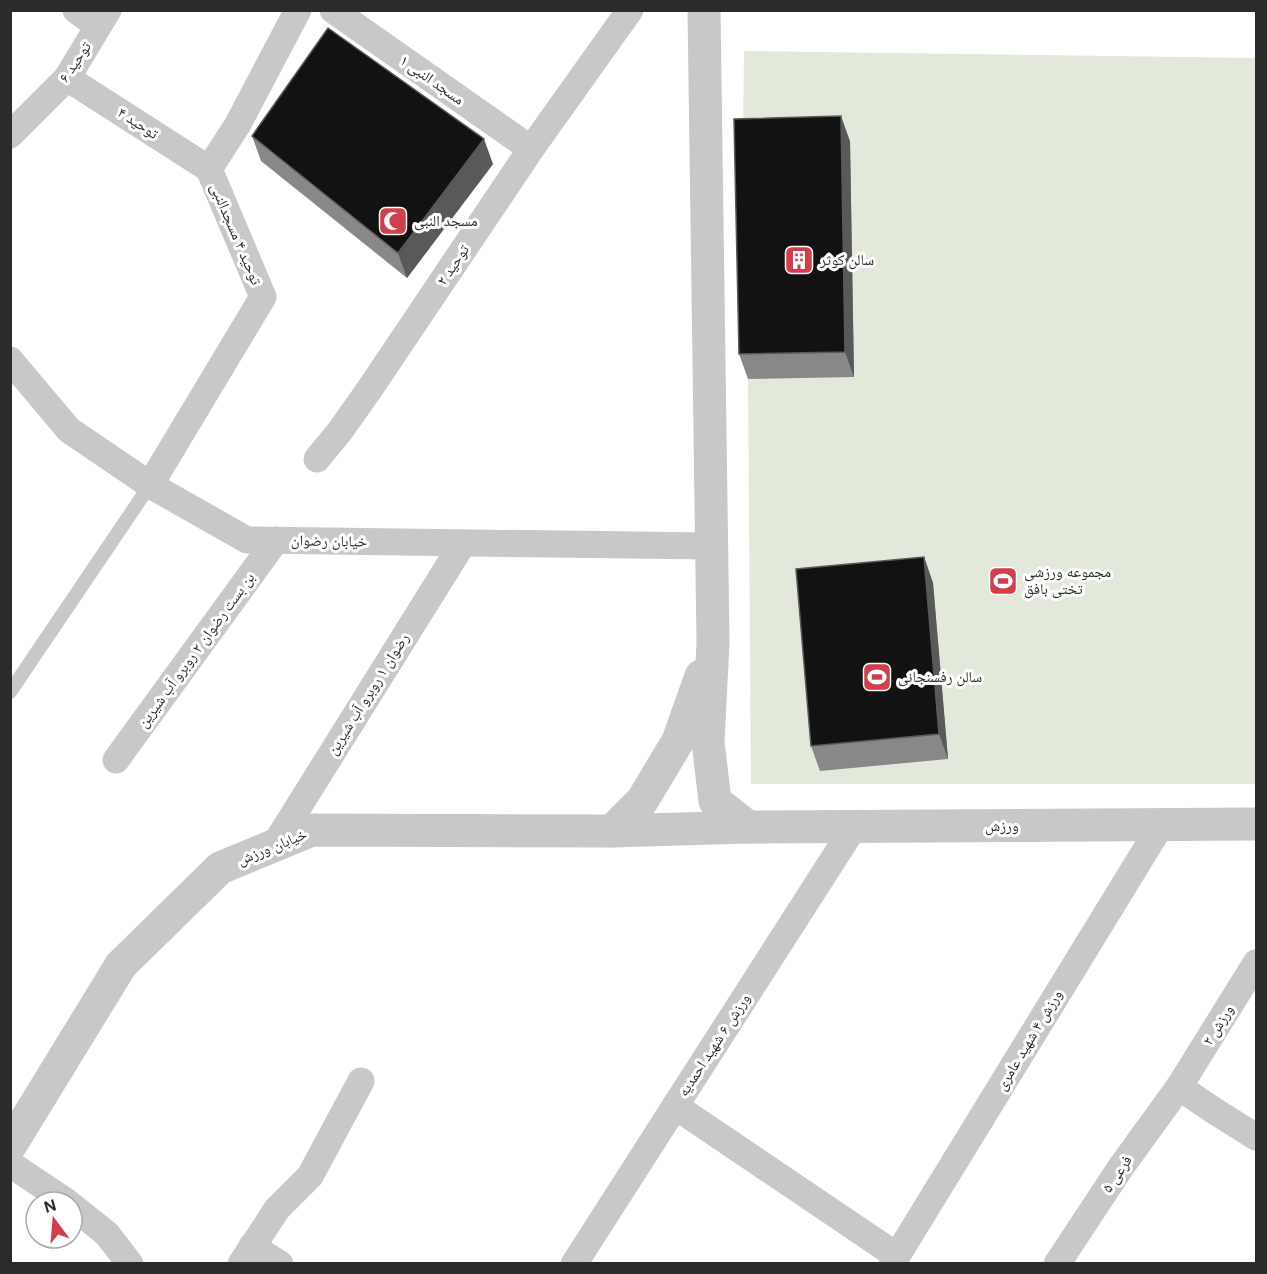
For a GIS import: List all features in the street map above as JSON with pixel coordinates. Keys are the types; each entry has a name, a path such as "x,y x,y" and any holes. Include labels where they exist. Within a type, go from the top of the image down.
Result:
{"street":[{"path":"76,10 103,18"},
{"name":"توحید ۴ مسجدالنبی","path":"150,485 263,297 209,169 238,124 298,10"},
{"name":"مسجد النبی ۱","path":"333,10 531,149"},
{"name":"توحید ۲","path":"317,459 369,390 531,149 630,10"},
{"path":"704,10 713,643 708,742 715,801 748,827"},
{"name":"توحید ۶","path":"10,135 66,78 103,18"},
{"name":"توحید ۴","path":"66,78 209,169"},
{"name":"خیابان رضوان","path":"10,360 69,430 150,485 247,540 711,546"},
{"name":"بن بست رضوان ۲ روبرو آب شیرین","path":"116,760 276,540"},
{"name":"رضوان ۱ روبرو آب شیرین","path":"274,846 463,543"},
{"path":"612,831 642,801 678,741 713,643"},
{"name":"ورزش","path":"748,827 1257,824"},
{"name":"ورزش ۴ شهید عامری","path":"675,1106 895,1259 1161,825"},
{"name":"ورزش ۶ شهید احمدیه","path":"574,1263 854,826"},
{"name":"خیابان ورزش","path":"10,1146 121,965 220,868 312,830 612,831 748,827"},
{"name":"ورزش ۲","path":"1179,1087 1257,963"},
{"path":"280,1263 247,1255 277,1209 310,1176 361,1082"},
{"path":"1179,1087 1257,1137"},
{"name":"فرعی ۵","path":"1057,1263 1121,1167 1179,1087"},
{"path":"10,1164 49,1190"},
{"path":"84,1216 107,1234 130,1263"}],"lane":[{"path":"10,692 150,485"}],"shaded area":[{"name":"مجموعه ورزشی تختی بافق","path":"744,51 1256,58 1256,784 751,784 748,379 743,144"}],"building":[{"name":"مسجد النبی","path":"328,28 484,139 398,253 252,136"},
{"name":"سالن کوثر","path":"841,116 845,352 739,354 734,119"},
{"name":"سالن رفسنجانی","path":"924,557 939,734 811,746 796,569"}],"place":[{"name":"مسجد النبی","path":"393,221"},
{"name":"سالن کوثر","path":"799,260"},
{"name":"مجموعه ورزشی تختی بافق","path":"1003,581"},
{"name":"سالن رفسنجانی","path":"877,677"}]}
